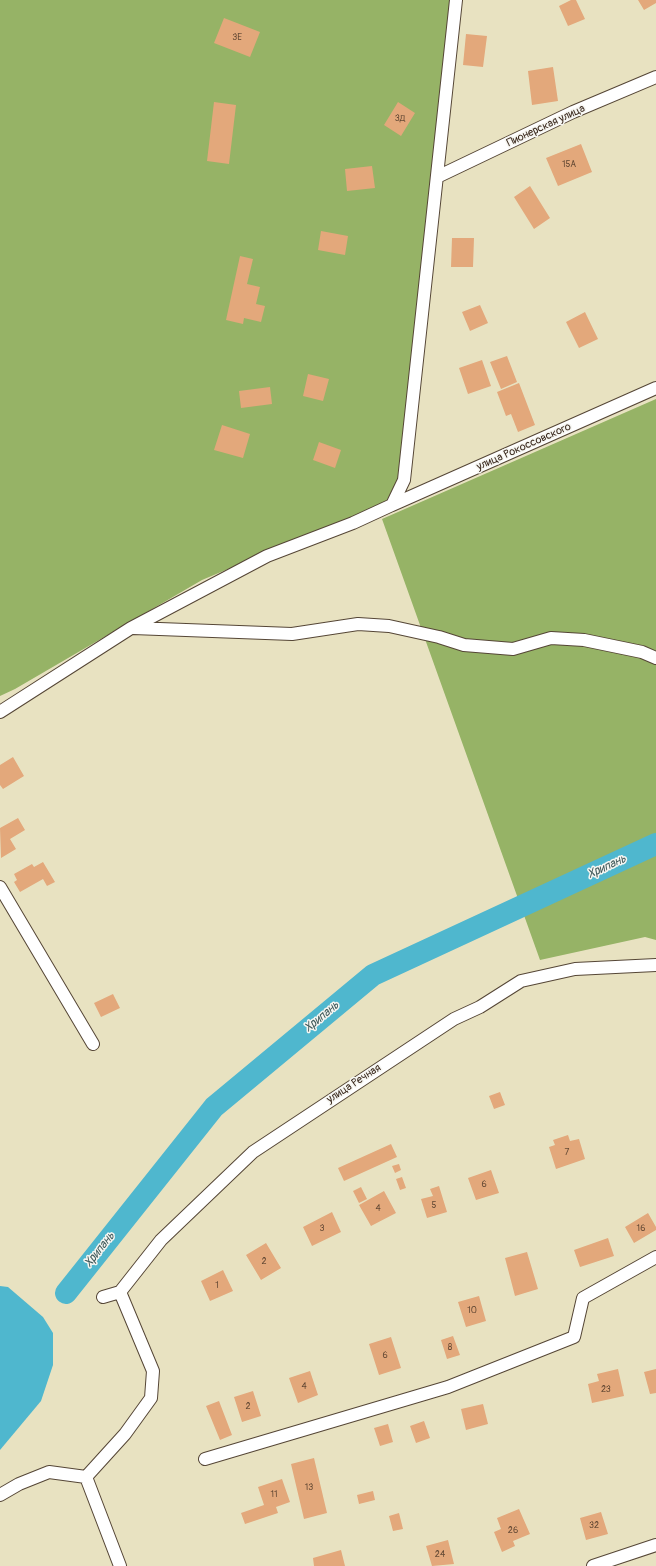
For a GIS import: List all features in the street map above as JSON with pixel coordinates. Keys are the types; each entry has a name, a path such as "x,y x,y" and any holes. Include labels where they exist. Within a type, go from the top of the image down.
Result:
{"street":[{"path":"392,505 404,480 456,0"},
{"name":"Пионерская улица","path":"437,177 573,112 656,77"},
{"name":"улица Рокоссовского","path":"0,712 131,628 268,556 353,523 656,388"},
{"path":"131,628 292,634 358,624 389,626 439,637 464,645 513,649 552,638 584,640 642,652 656,658"},
{"path":"0,888 93,1044"},
{"name":"улица Речная","path":"120,1292 161,1240 253,1152 454,1018 486,1004 521,981 576,969 656,965"},
{"path":"205,1459 448,1387 574,1337 583,1298 656,1257"},
{"path":"86,1477 125,1434 151,1398 153,1371 120,1292 104,1297"},
{"path":"0,1495 19,1484 49,1472 86,1477"},
{"path":"86,1477 120,1566"},
{"path":"593,1566 656,1545"}],"green space":[{"path":"0,0 450,0 399,480 385,503 202,580 15,689 0,696"},
{"path":"656,399 656,940 645,937 540,960 382,519"}],"water":[{"path":"0,1286 8,1287 43,1317 53,1333 53,1365 41,1401 0,1450"}],"building":[{"path":"571,0 576,0 585,19 568,26 559,6"},
{"path":"638,0 656,0 656,3 644,10"},
{"path":"224,18 260,32 250,57 214,43"},
{"path":"466,34 487,36 483,67 463,65"},
{"path":"553,67 558,101 532,105 528,71"},
{"path":"214,102 236,105 229,164 207,161"},
{"path":"398,102 415,113 401,136 384,125"},
{"path":"581,144 592,172 558,186 546,158"},
{"path":"372,166 375,188 347,191 345,169"},
{"path":"530,186 550,218 534,229 514,197"},
{"path":"321,231 348,236 345,255 318,250"},
{"path":"452,238 474,238 473,267 451,267"},
{"path":"240,256 253,259 247,284 260,287 256,304 265,306 261,322 244,318 243,324 226,320"},
{"path":"480,305 488,323 470,331 462,312"},
{"path":"585,312 598,339 579,348 566,322"},
{"path":"507,356 517,382 501,389 490,362"},
{"path":"482,360 491,386 468,394 459,368"},
{"path":"308,374 329,379 323,401 303,396"},
{"path":"519,383 535,425 518,432 511,414 506,416 497,392"},
{"path":"270,387 272,404 241,408 239,391"},
{"path":"222,425 250,434 243,458 214,450"},
{"path":"319,442 341,450 335,468 313,460"},
{"path":"13,757 24,776 3,789 0,785 0,765"},
{"path":"18,818 25,830 10,839 16,849 1,858 0,828"},
{"path":"43,862 55,882 47,886 43,879 20,892 14,882 17,880 14,874 32,864 34,867"},
{"path":"113,994 120,1008 101,1017 94,1003"},
{"path":"500,1092 505,1105 494,1109 489,1096"},
{"path":"568,1135 570,1141 579,1139 585,1159 556,1169 549,1147 555,1145 553,1140"},
{"path":"391,1144 397,1157 344,1181 338,1168"},
{"path":"399,1164 401,1170 395,1173 392,1166"},
{"path":"491,1170 499,1193 476,1200 468,1178"},
{"path":"402,1177 406,1188 400,1190 396,1179"},
{"path":"439,1186 447,1212 427,1218 421,1199 433,1196 430,1189"},
{"path":"361,1187 367,1199 359,1203 353,1191"},
{"path":"384,1191 396,1213 371,1226 359,1205"},
{"path":"332,1212 341,1232 312,1246 303,1227"},
{"path":"648,1213 656,1227 656,1230 634,1243 625,1227"},
{"path":"608,1238 614,1256 580,1267 574,1250"},
{"path":"266,1243 281,1268 261,1280 246,1255"},
{"path":"527,1252 538,1289 515,1296 505,1258"},
{"path":"223,1270 233,1291 210,1301 201,1281"},
{"path":"479,1296 486,1321 466,1327 458,1302"},
{"path":"453,1336 460,1355 447,1359 441,1340"},
{"path":"391,1337 401,1368 379,1375 369,1344"},
{"path":"618,1369 624,1396 592,1403 588,1384 599,1381 597,1374"},
{"path":"656,1369 656,1393 650,1394 644,1372"},
{"path":"310,1371 318,1395 298,1403 289,1378"},
{"path":"253,1391 261,1416 242,1422 234,1397"},
{"path":"219,1401 232,1435 220,1440 206,1406"},
{"path":"483,1404 488,1424 466,1430 461,1409"},
{"path":"424,1421 430,1438 416,1443 410,1426"},
{"path":"388,1424 393,1442 380,1446 374,1428"},
{"path":"314,1458 327,1513 304,1519 291,1464"},
{"path":"282,1479 290,1502 276,1507 278,1513 245,1524 241,1513 264,1505 258,1487"},
{"path":"373,1491 375,1500 359,1504 357,1495"},
{"path":"519,1509 530,1534 513,1541 515,1546 502,1552 494,1532 501,1529 497,1518"},
{"path":"601,1512 608,1534 586,1540 580,1518"},
{"path":"399,1513 403,1529 393,1531 389,1516"},
{"path":"448,1540 454,1564 432,1566 426,1546"},
{"path":"341,1550 345,1566 314,1566 313,1558"}],"waterway":[{"name":"Хрипань","path":"66,1293 214,1107 373,975 656,844"}]}
